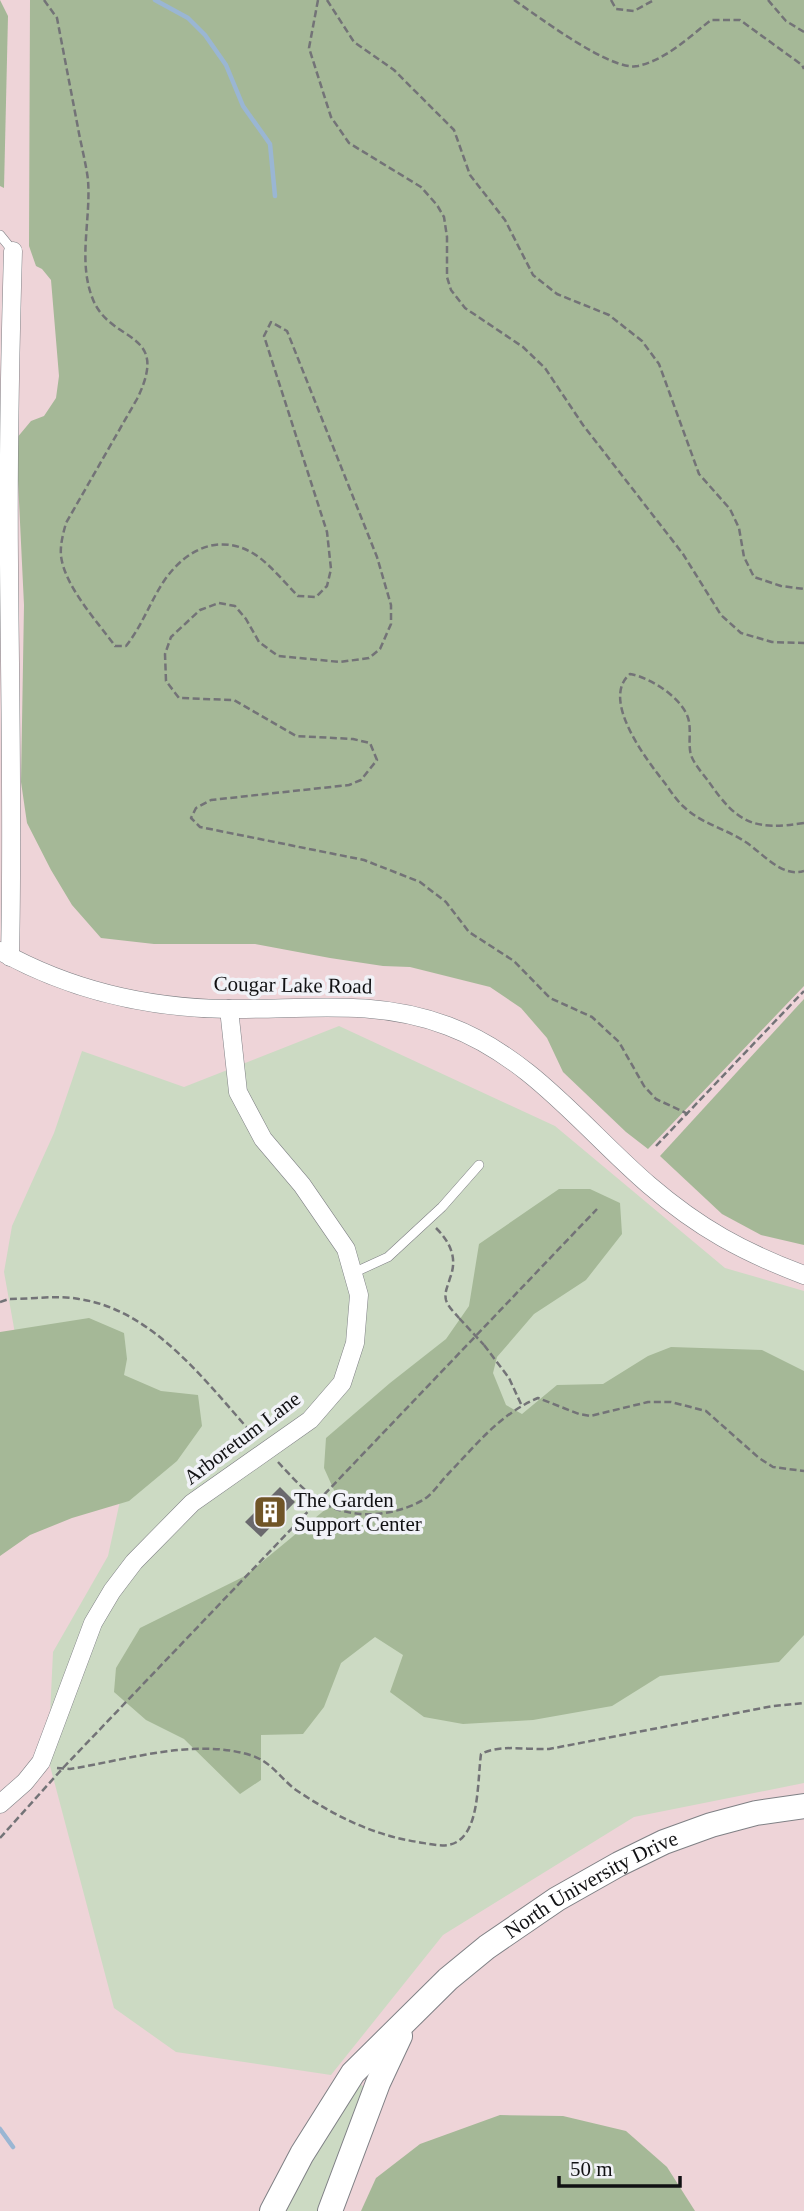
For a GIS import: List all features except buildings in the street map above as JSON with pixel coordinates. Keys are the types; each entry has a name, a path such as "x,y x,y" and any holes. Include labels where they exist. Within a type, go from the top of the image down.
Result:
{"main road":[{"name":"North University Drive","path":"272,2211 302,2154 353,2073 448,1979 487,1947 557,1899 664,1842 756,1813 804,1806"},
{"name":"North University Drive","path":"330,2211 378,2083 406,2022"}],"street":[{"path":"5,954 13,844 5,380 13,251"},
{"name":"Cougar Lake Road","path":"5,954 57,978 127,1000 229,1009 351,1006 388,1010 448,1026 509,1057 535,1077 649,1185 696,1224 773,1264 804,1275"},
{"name":"Arboretum Lane","path":"0,1804 25,1783 41,1762 93,1623 111,1591 134,1562 192,1503 310,1420 342,1383 355,1343 359,1295 345,1249 302,1185 263,1139 237,1093 229,1009"}],"lane":[{"path":"0,235 13,251"},
{"path":"353,1273 388,1257 442,1207 479,1165"}],"path":[{"path":"44,0 57,18 88,181 86,263 92,298 102,315 142,347 149,365 146,382 66,523 61,541 61,556 67,579 115,646 126,646 164,581 183,559 197,549 214,544 242,548 260,558 298,596 316,597 327,586 331,569 327,532 264,336 271,321 287,331 377,557 391,605 391,624 380,649 369,658 340,662 278,656 259,642 235,606 219,603 200,610 171,637 165,654 166,681 179,698 234,700 296,736 354,738 370,743 377,760 361,780 349,785 211,800 196,808 191,818 200,827 364,860 420,882 446,902 469,932 514,961 550,998 592,1017 619,1042 644,1086 656,1099 688,1114"},
{"path":"318,0 309,48 331,117 349,144 421,187 437,205 444,216 447,237 447,277 451,290 465,309 523,347 545,368 583,425 683,554 721,615 741,633 772,642 804,643"},
{"path":"327,0 355,42 394,70 454,130 470,175 505,220 533,275 557,293 609,315 648,349 659,364 699,474 730,509 739,528 744,557 754,577 781,586 804,589"},
{"path":"514,0 598,56 635,67 671,53 711,20 740,20 804,69"},
{"path":"611,0 616,9 634,11 654,0"},
{"path":"768,0 786,21 804,32"},
{"path":"804,823 781,827 757,825 744,820 724,804 691,755 689,719 683,705 643,676 629,674 623,679 619,696 627,727 645,758 683,807 705,824 742,840 783,870 800,873 804,871"},
{"path":"656,1146 804,991"},
{"path":"0,1838 62,1769 597,1209"},
{"path":"436,1228 445,1237 452,1252 452,1272 446,1295 449,1306 509,1378 521,1405"},
{"path":"0,1302 9,1299 79,1298 125,1312 163,1338 319,1501 336,1510 369,1515 391,1513 424,1499 494,1425 521,1405 538,1398 590,1416 648,1402 671,1402 706,1411 774,1467 804,1471"},
{"path":"41,1762 62,1769 80,1768 164,1753 209,1749 232,1751 266,1761 290,1786 371,1832 402,1840 447,1846 466,1834 472,1823 481,1755 489,1750 549,1749 741,1712 804,1703"}],"shaded area":[{"path":"0,0 804,0 804,2211 0,2211"}],"green space":[{"path":"0,0 8,16 4,188 0,186"},
{"path":"30,0 804,0 804,986 648,1149 626,1132 563,1072 547,1038 521,1008 490,987 410,967 383,966 255,944 154,944 101,938 72,905 51,870 27,823 21,782 24,605 16,439 31,421 44,416 56,398 59,376 51,280 36,266 29,246"},
{"path":"804,999 804,1245 761,1235 722,1214 660,1156"},
{"path":"339,1026 555,1126 725,1268 804,1291 804,1783 634,1817 443,1935 331,2075 176,2052 114,2008 48,1758 53,1652 108,1556 120,1501 19,1356 4,1272 12,1226 54,1133 82,1051 184,1087"},
{"path":"559,1189 590,1189 620,1203 622,1234 586,1280 534,1314 497,1357 493,1373 506,1405 522,1414 557,1385 603,1384 648,1356 671,1347 762,1350 804,1371 804,1635 779,1662 660,1676 612,1706 533,1720 463,1724 424,1717 390,1692 403,1655 375,1637 341,1663 324,1707 303,1734 261,1735 261,1780 240,1794 184,1739 146,1720 114,1692 116,1668 140,1628 245,1576 338,1499 324,1468 326,1438 446,1339 469,1306 479,1244"},
{"path":"89,1318 124,1333 127,1359 124,1375 161,1391 198,1395 202,1426 177,1461 129,1501 72,1518 30,1535 0,1556 0,1332"},
{"path":"360,2084 364,2087 317,2211 284,2211 300,2180"},
{"path":"500,2115 563,2116 626,2131 667,2167 695,2211 361,2211 376,2178 420,2144"}],"waterway":[{"path":"155,0 188,18 205,35 226,65 243,106 270,144 275,196"},
{"path":"0,2129 13,2147"}],"place":[{"name":"The Garden Support Center","path":"270,1512"}]}
